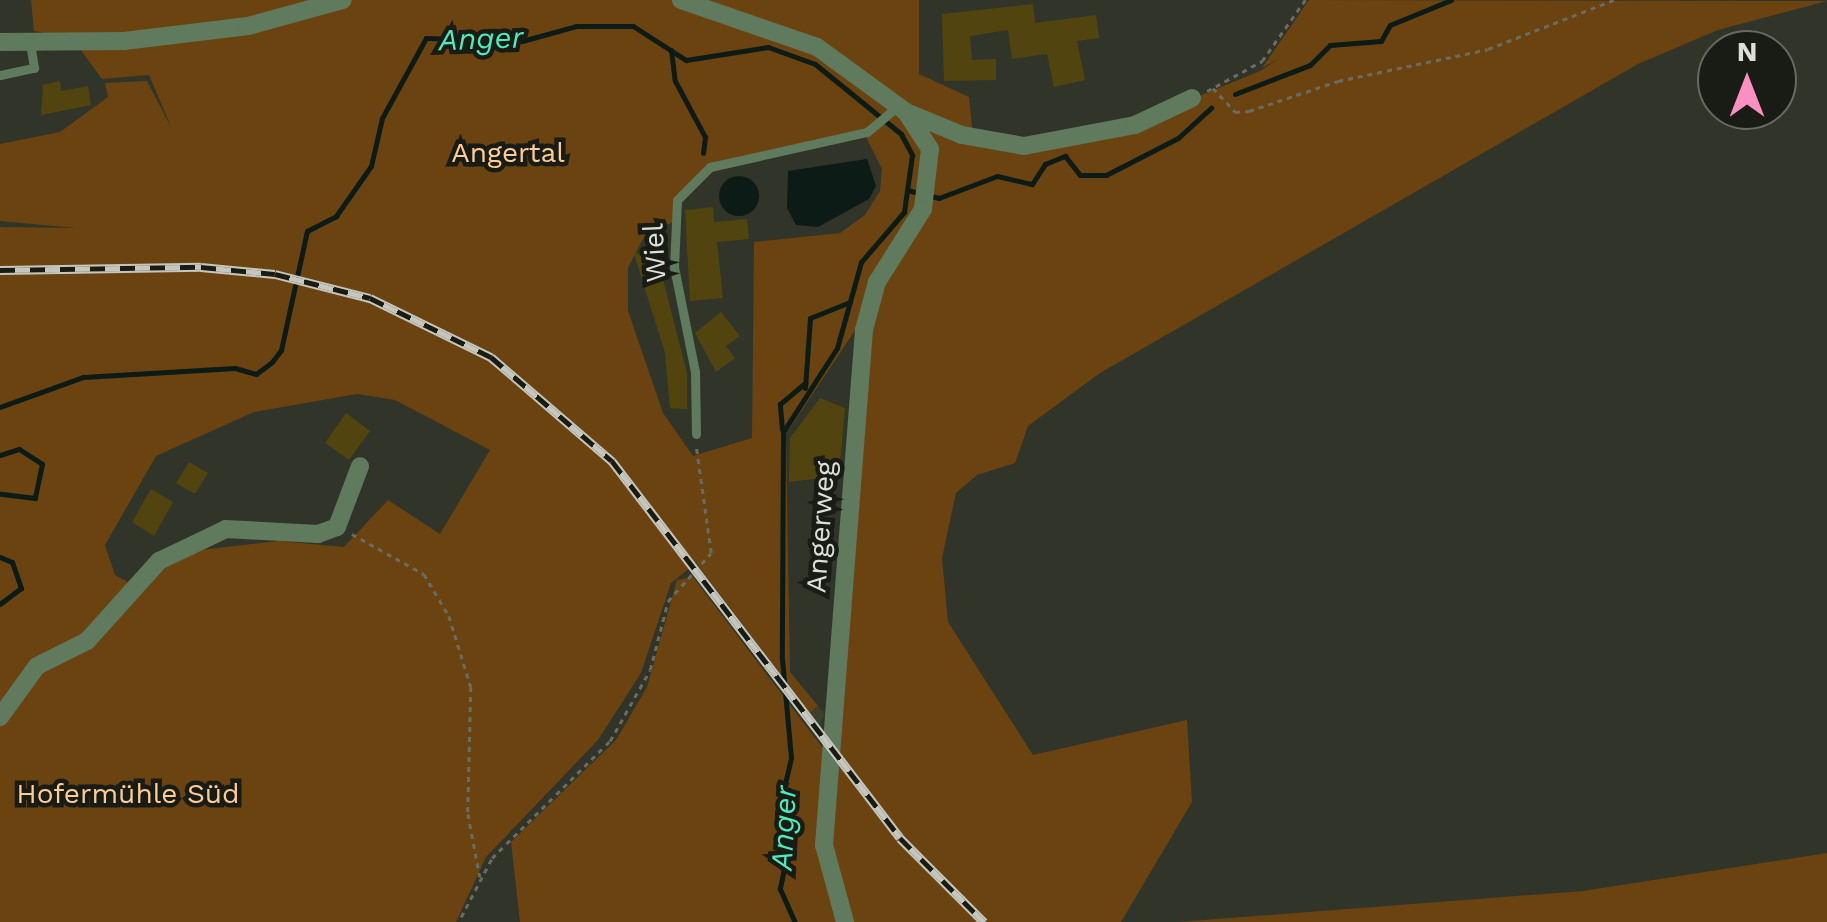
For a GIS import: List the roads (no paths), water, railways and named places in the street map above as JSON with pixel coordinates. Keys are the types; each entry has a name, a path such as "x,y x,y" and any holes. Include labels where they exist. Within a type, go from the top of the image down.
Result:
{"street":[{"path":"0,42 30,44 248,26 343,0"},
{"path":"681,0 817,47 900,109 962,135 1052,142 1136,124 1192,98"},
{"path":"900,109 930,149 962,135"},
{"name":"Angerweg","path":"844,922 824,845 864,330 877,282 923,208 930,149"},
{"path":"0,717 37,666 87,642 159,561 226,528 318,534 338,527 360,466"}],"lane":[{"path":"0,75 34,68 30,44"},
{"name":"Wiel","path":"696,434 694,372 674,268 676,200 710,167 882,123 900,109"}],"waterway":[{"path":"1235,94 1310,65 1330,45 1381,41 1390,25 1451,0"},
{"name":"Anger","path":"0,407 83,377 235,368 256,374 272,362 281,350 307,231 336,216 371,166 382,118 426,38 522,41 576,26 633,26 686,60 768,47 815,64 901,134 912,155 904,212 861,262 837,348 783,432 782,659 791,758 780,805 788,850 780,889 795,922"},
{"path":"671,50 675,81 705,137 703,153"},
{"path":"907,190 939,198 997,176 1032,184 1045,164 1065,156 1080,175 1106,175 1178,138 1211,108"},
{"name":"Anger","path":"805,388 810,318 850,302"},
{"name":"Anger","path":"782,429 780,404 805,383"},
{"name":"Anger","path":"0,455 19,449 42,464 35,498 0,494"},
{"name":"Anger","path":"0,557 12,562 21,588 0,604"}],"railway":[{"path":"0,270 201,267 275,274 370,298 491,357 612,461 900,838 984,922"}],"park label":[{"name":"Angertal","path":"508,153"},
{"name":"Hofermühle Süd","path":"128,794"}]}
